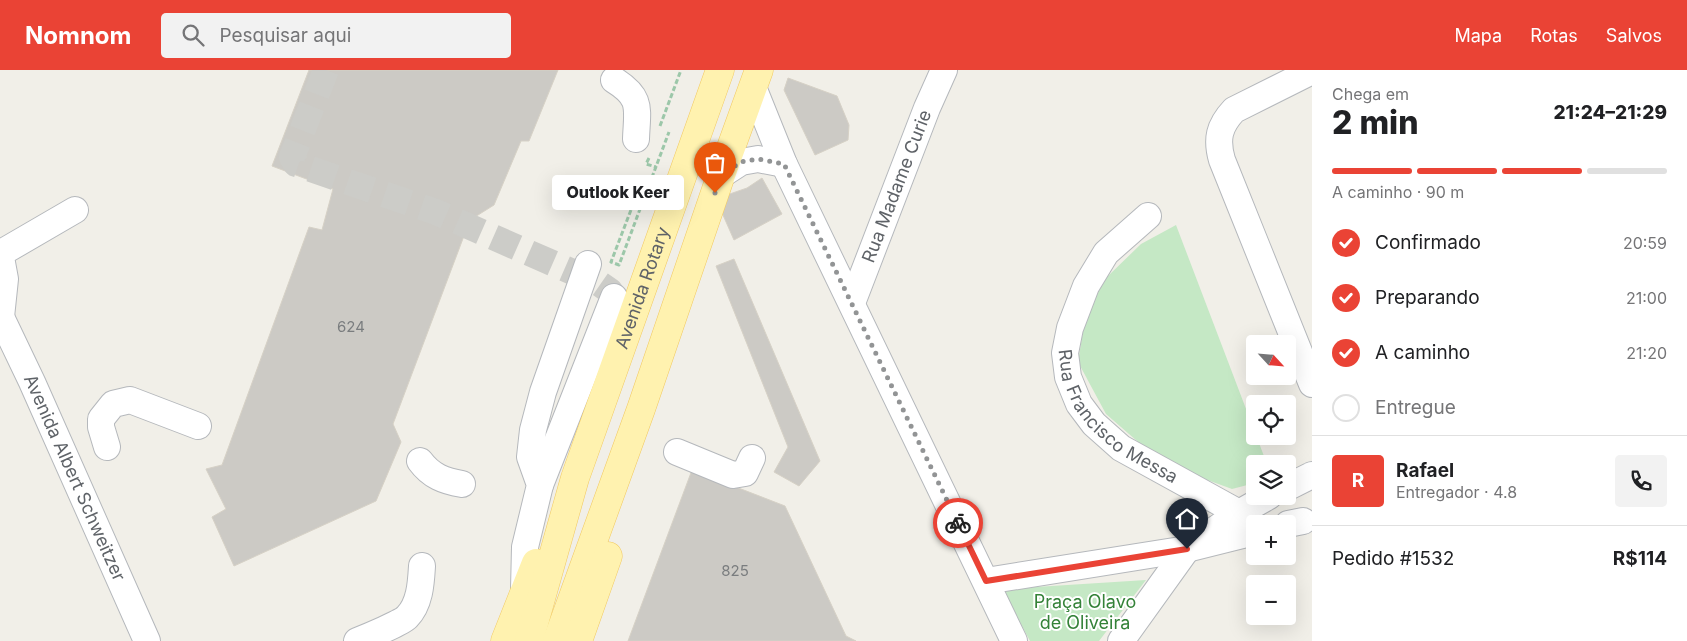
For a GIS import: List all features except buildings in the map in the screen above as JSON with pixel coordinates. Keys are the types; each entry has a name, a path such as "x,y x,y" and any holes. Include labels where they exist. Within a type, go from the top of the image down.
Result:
{"main road":[{"name":"Avenida Rotary","path":"529,641 575,478 600,413 631,319 720,70"},
{"path":"557,641 641,409 756,79"},
{"path":"578,641 636,474 641,409"},
{"name":"Avenida Rotary","path":"505,641 524,590 575,478"}],"street":[{"name":"Rua Madame Curie","path":"852,303 927,108 944,70"},
{"path":"1312,71 1234,110 1226,118 1219,134 1218,147 1312,384"},
{"path":"756,79 784,164 1014,641"},
{"path":"614,80 627,88 634,98 648,142"},
{"path":"721,175 741,162 758,159 784,164"},
{"path":"1,316 5,279 0,253 75,210"},
{"name":"Rua Francisco Messa","path":"1148,216 1106,253 1086,286 1070,328 1065,353 1068,376 1079,404 1094,424 1121,448 1238,513"},
{"path":"540,485 530,457 533,430 542,392 588,264"},
{"path":"524,590 525,547 540,485 614,297"},
{"name":"Avenida Albert Schweitzer","path":"1,316 147,641"},
{"path":"107,447 101,427 101,419 113,404 130,400 198,426"},
{"path":"677,452 733,475 746,473 752,458"},
{"path":"420,461 426,469 438,478 462,484"},
{"path":"1296,482 1312,475"},
{"path":"1121,641 1187,549 1253,505"},
{"path":"986,581 1187,549 1246,534"},
{"path":"357,641 406,618 415,604 421,589 422,566"}],"path":[{"path":"656,167 646,164 648,142 681,70"},
{"path":"639,189 611,262 620,265 669,132"}],"green space":[{"path":"1176,225 1246,409 1246,445 1260,445 1264,455 1246,455 1246,485 1232,489 1191,474 1152,454 1106,414 1078,362 1086,313 1107,277 1141,244"},
{"name":"Praça Olavo de Oliveira","path":"1146,580 1099,641 1030,641 1002,589"}],"tunnel":[{"path":"326,70 292,157 296,164 436,212 600,284 610,291 614,297"}],"way so far":[{"path":"715,193 721,175 741,162 758,159 784,164 958,523"}],"place":[{"name":"Outlook Keer","path":"715,193"}],"route":[{"path":"958,523 986,581 1187,549"}]}
